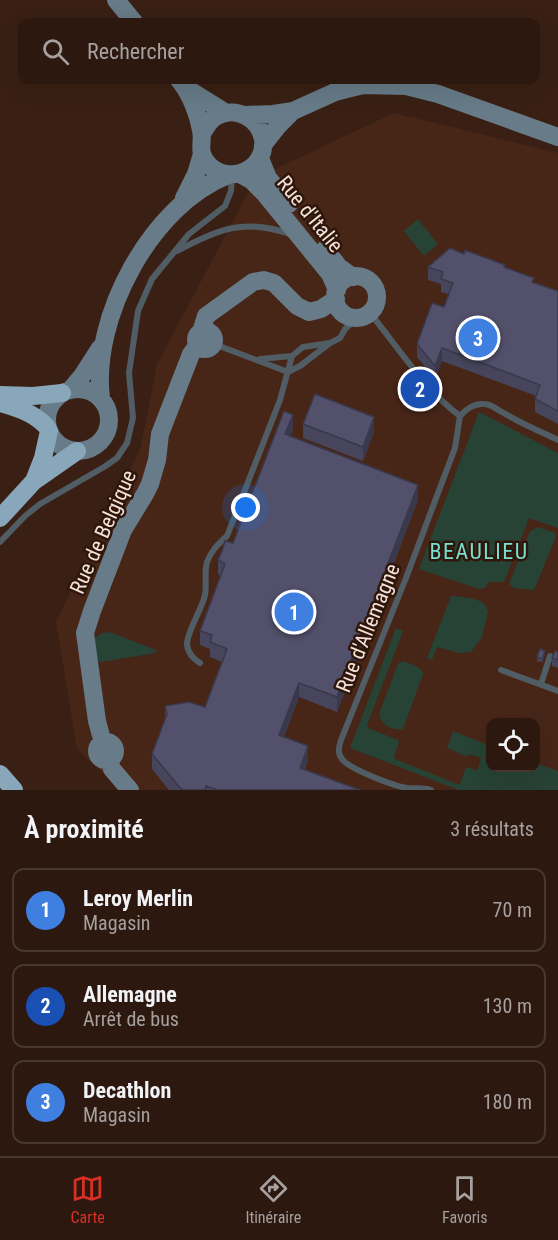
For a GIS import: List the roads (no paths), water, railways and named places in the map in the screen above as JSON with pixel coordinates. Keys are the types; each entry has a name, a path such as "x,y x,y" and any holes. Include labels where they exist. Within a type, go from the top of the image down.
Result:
{"highway":[{"path":"0,395 33,396 66,391"},
{"path":"0,403 34,415 48,429 43,458 34,481"},
{"path":"0,518 34,481 77,451"},
{"path":"0,774 14,790"}],"street":[{"path":"116,0 131,18"},
{"path":"183,84 226,113"},
{"path":"183,84 202,134 202,154 208,164 217,171 233,174"},
{"path":"202,134 207,124 226,113 246,115 293,111 335,92 363,85 406,86 438,94 558,137"},
{"path":"101,398 99,378 103,344 117,299 136,260 182,203 209,183 248,170 255,165 273,131 293,111"},
{"path":"246,115 256,123 262,133 262,152"},
{"name":"Rue d'Italie","path":"262,152 264,169 274,186 339,267 353,277"},
{"path":"182,203 196,174 202,154"},
{"name":"Rue d'Italie","path":"233,174 251,180 258,186 330,274 336,295"},
{"path":"353,277 365,278 377,292 376,304 363,316 349,317 342,313 338,306 336,295 343,281 353,277"},
{"name":"Rue de Belgique","path":"130,790 112,770 106,752 98,721 85,633 123,530 150,484 157,460 160,434 191,354 204,340 206,316 253,282 264,280 274,283 297,306 309,312 321,309 336,295"},
{"path":"66,391 81,389 92,392 101,398 106,406 110,424 102,441 94,447 77,451 60,445 48,429 47,417 54,399 82,376 103,344"}],"lane":[{"path":"0,542 25,516 117,458 128,444 133,418 129,373 138,311 152,279 174,252 189,234 225,206 231,191 233,174"},
{"path":"174,252 226,229 251,226 276,229 301,239"},
{"path":"204,340 288,372 340,338 345,329 363,316 450,409 460,416 472,406 483,403 558,440"},
{"path":"256,360 292,356 303,347 330,343"},
{"path":"201,663 192,658 187,644 205,596 205,572 212,552 227,537 280,400 292,356"},
{"name":"Rue d'Allemagne","path":"431,790 405,787 354,768 345,763 338,750 455,448 460,416"},
{"path":"541,684 550,656"},
{"path":"501,669 558,689"}],"place":[{"name":"Decathlon","path":"478,338"},
{"name":"Allemagne","path":"420,389"},
{"name":"Leroy Merlin","path":"294,612"}],"district":[{"name":"BEAULIEU","path":"479,551"}]}
